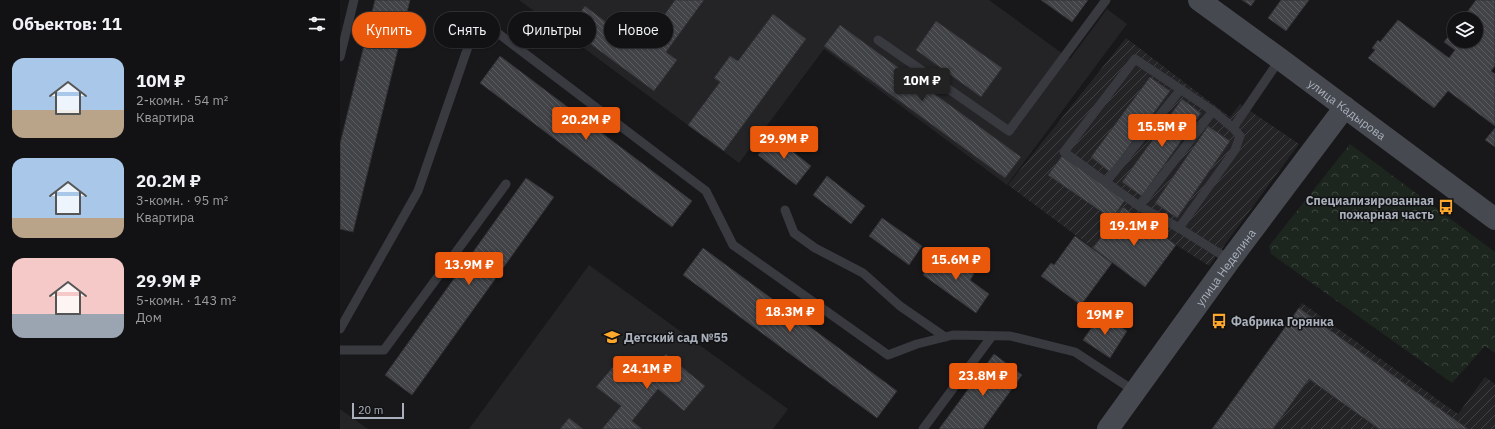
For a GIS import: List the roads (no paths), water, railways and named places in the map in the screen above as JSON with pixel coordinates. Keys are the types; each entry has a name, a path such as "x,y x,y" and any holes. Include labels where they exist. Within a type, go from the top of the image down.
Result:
{"street":[{"name":"улица Кадырова","path":"1199,0 1280,58 1495,218"},
{"name":"улица Неделина","path":"1108,429 1230,260 1345,107"}],"lane":[{"path":"340,55 354,0"},
{"path":"878,40 1009,131 1106,0"},
{"path":"340,329 418,191 478,18 706,191 733,245 888,355 953,334 1010,336 1075,352 1136,392"},
{"path":"1179,228 1234,150 1240,136 1213,111 1135,58 1064,152 1139,206 1179,228 1230,260"},
{"path":"1233,128 1280,58"},
{"path":"1106,182 1181,89"},
{"path":"1139,206 1213,111"},
{"path":"340,350 384,350 506,184"},
{"path":"785,210 794,233 815,248 863,273 900,306 945,337"},
{"path":"923,429 992,336"}],"place":[{"name":"Специализированная пожарная часть","path":"1446,207"},
{"name":"Фабрика Горянка","path":"1219,321"},
{"name":"Детский сад №55","path":"612,337"}]}
